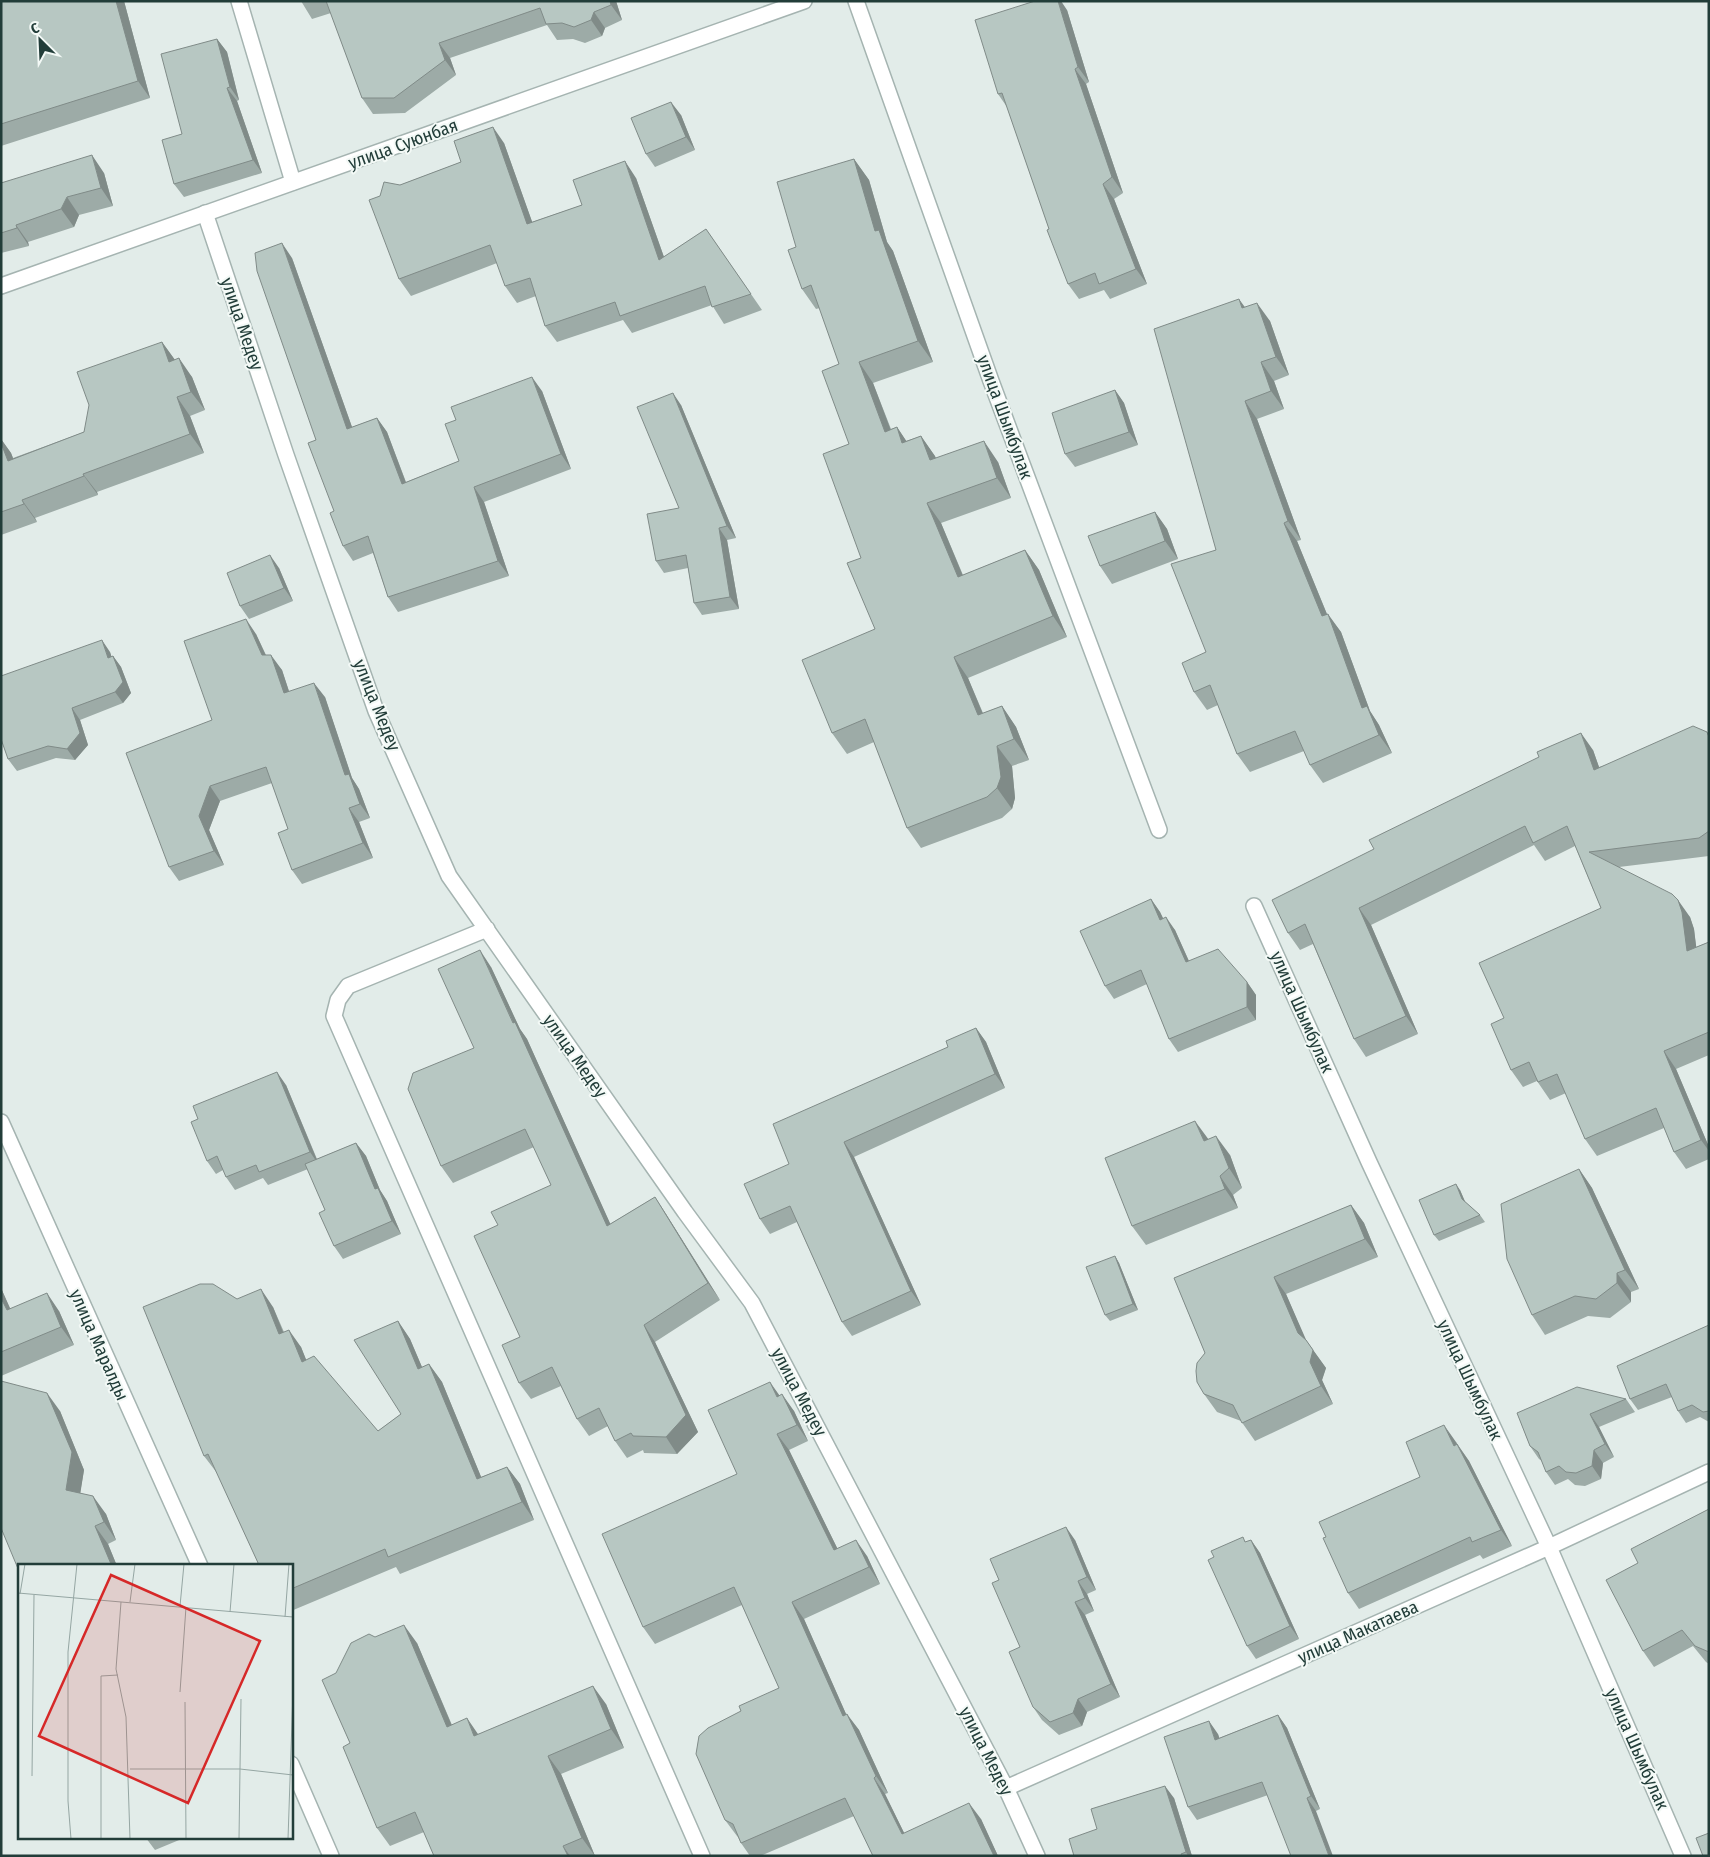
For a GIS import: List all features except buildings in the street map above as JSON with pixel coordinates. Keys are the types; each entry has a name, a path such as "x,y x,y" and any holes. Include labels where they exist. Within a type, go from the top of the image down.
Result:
{"street":[{"path":"240,1 293,182"},
{"name":"улица Шымбулак","path":"856,1 991,381 1159,830"},
{"name":"улица Суюнбая","path":"1,286 798,2"},
{"name":"улица Медеу","path":"205,214 286,455 376,711 449,876 685,1212 752,1303 1006,1788 1037,1856"},
{"name":"улица Шымбулак","path":"1254,906 1378,1180 1549,1548 1683,1856"},
{"path":"487,929 348,986 338,1000 334,1016 702,1856"},
{"name":"улица Маралды","path":"1,1122 199,1564"},
{"name":"улица Макатаева","path":"1006,1788 1549,1548 1709,1472"},
{"path":"292,1766 331,1856"}]}
